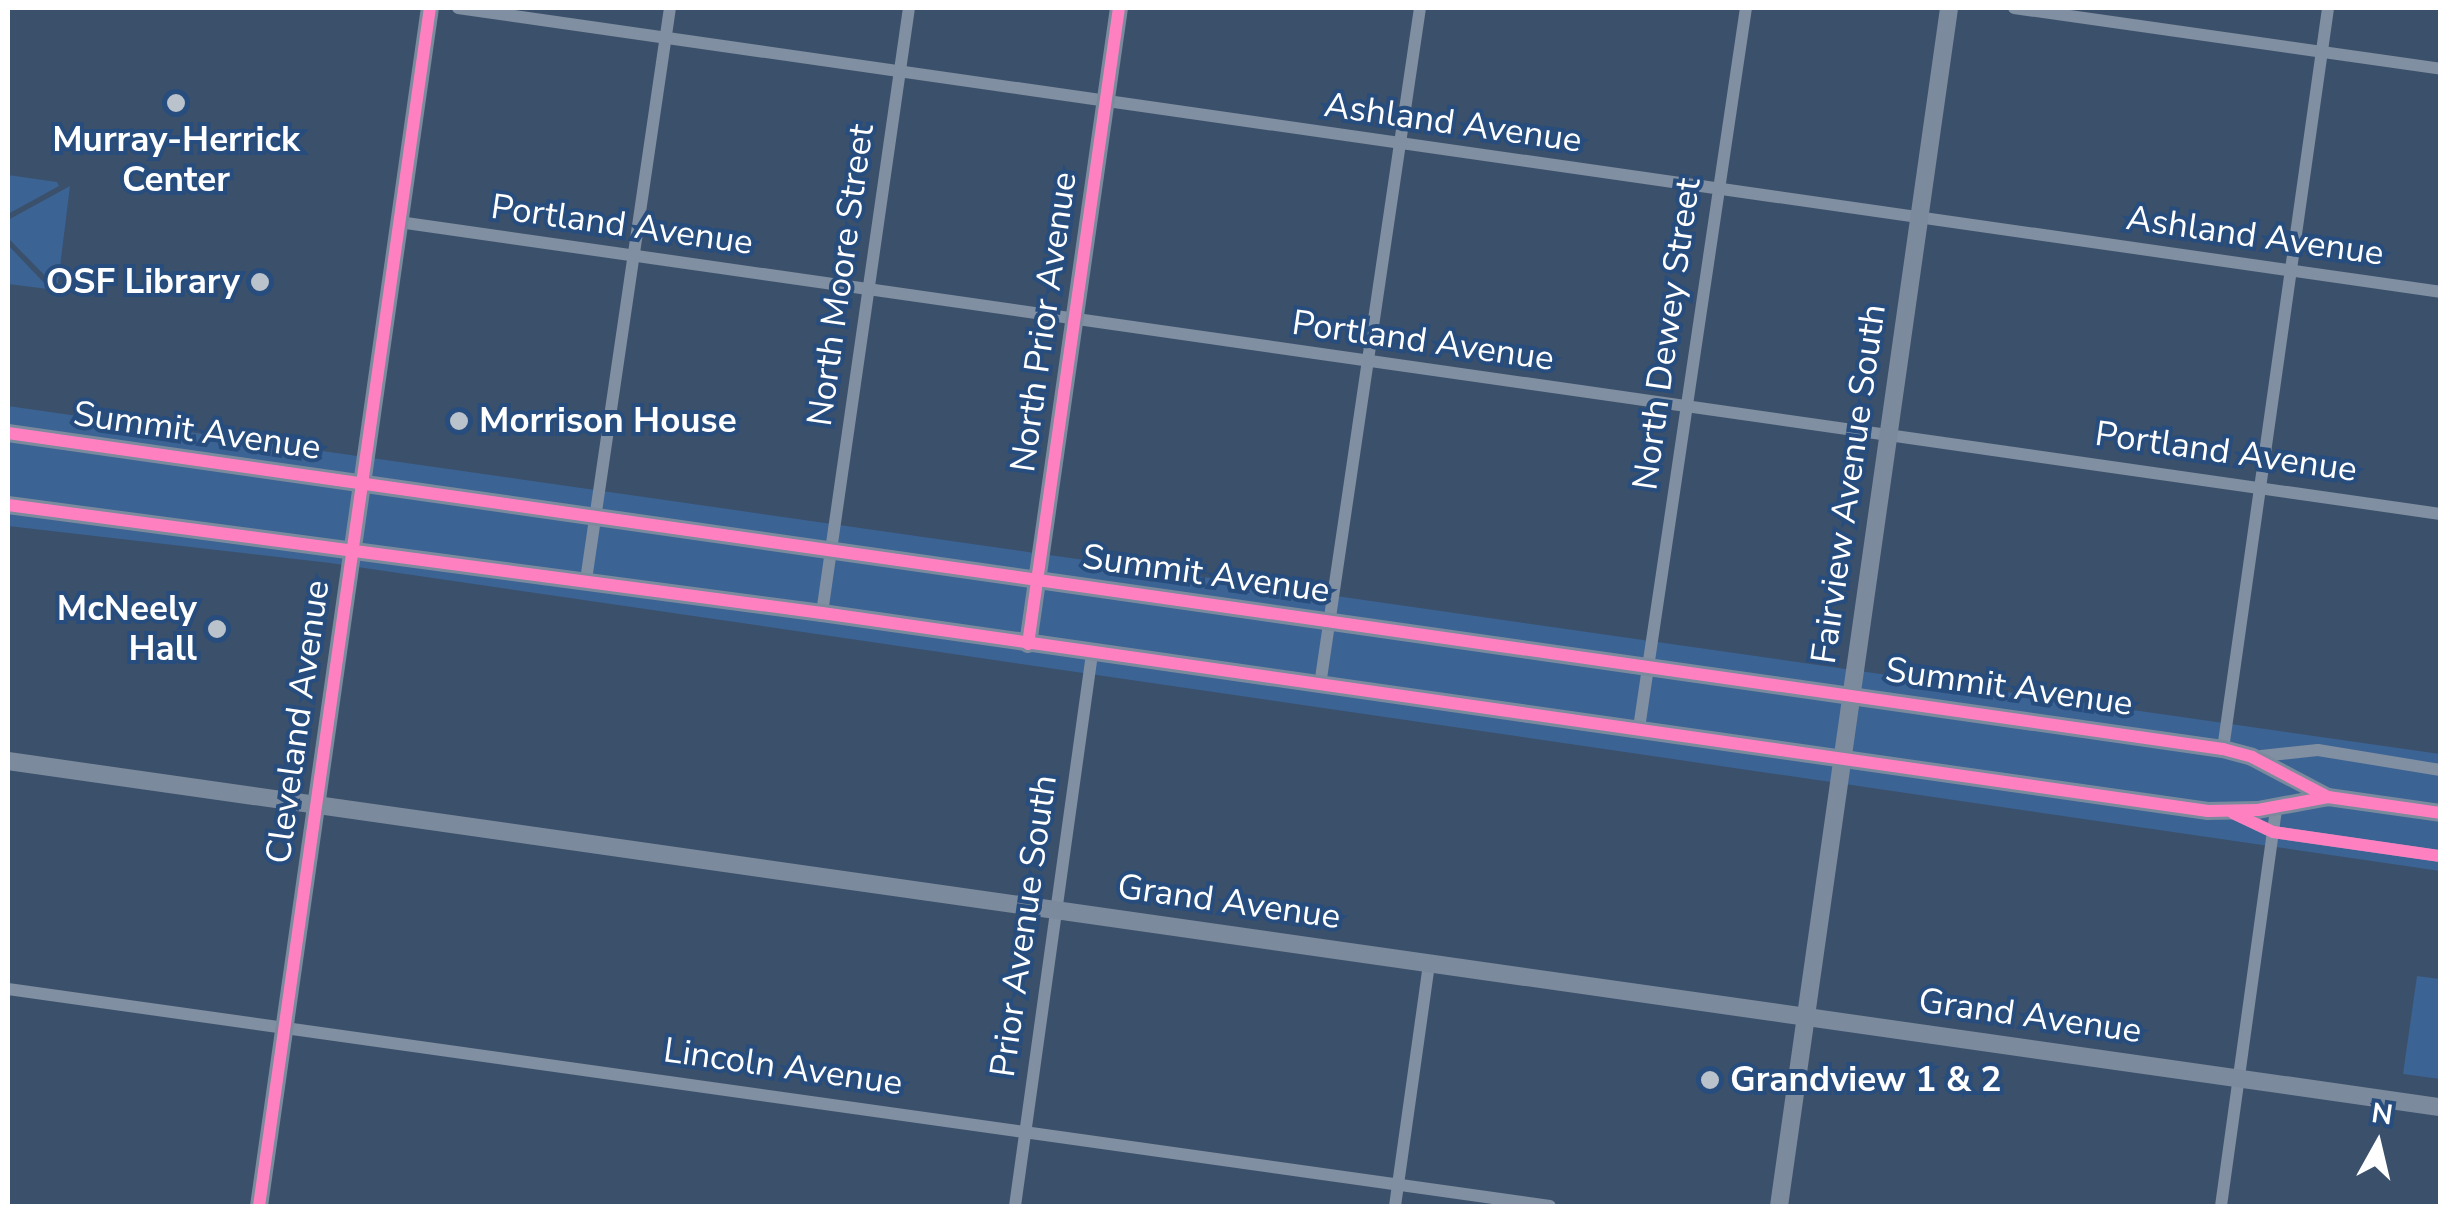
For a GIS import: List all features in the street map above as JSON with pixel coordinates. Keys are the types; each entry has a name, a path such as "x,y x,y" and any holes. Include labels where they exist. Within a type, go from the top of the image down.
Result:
{"street":[{"name":"Cleveland Avenue","path":"259,1206 430,8"},
{"name":"Ashland Avenue","path":"458,8 1718,192 2440,292"},
{"path":"586,580 670,8"},
{"name":"North Moore Street","path":"822,613 909,8"},
{"name":"North Prior Avenue","path":"1028,644 1120,8"},
{"path":"1320,685 1420,8"},
{"name":"North Dewey Street","path":"1638,728 1746,8"},
{"name":"Fairview Avenue South","path":"1779,1206 1948,8"},
{"path":"2014,8 2440,70"},
{"path":"2223,749 2328,8"},
{"name":"Portland Avenue","path":"398,222 2440,514"},
{"name":"Summit Avenue","path":"8,433 2223,749 2252,756 2328,796 2440,813"},
{"name":"Summit Avenue","path":"8,506 586,580 1638,728 1842,761 2228,811 2276,808 2328,796"},
{"name":"Prior Avenue South","path":"1014,1206 1092,654"},
{"name":"Summit Avenue","path":"2252,756 2318,750 2440,770"},
{"name":"Grand Avenue","path":"8,761 2440,1107"},
{"path":"2221,1206 2276,808"},
{"name":"Summit Avenue","path":"2228,811 2273,832 2440,856"},
{"path":"1395,1206 1429,964"},
{"name":"Lincoln Avenue","path":"8,990 1550,1206"}],"shaded area":[{"path":"8,175 57,182 59,186 8,214"},
{"path":"70,186 55,286 8,238 8,220"},
{"path":"8,245 48,287 48,289 8,284"},
{"path":"8,406 2440,754 2440,871 330,563 8,526"},
{"path":"2417,976 2440,979 2440,1079 2403,1074"}],"cycle path":[{"path":"259,1206 430,8"},
{"path":"1028,644 1119,8"},
{"path":"8,433 2223,749 2252,757 2328,797 2440,813"},
{"path":"8,505 822,613 2208,811 2258,810 2328,797"},
{"path":"2233,813 2273,832 2440,856"}],"place":[{"name":"Murray-Herrick Center","path":"176,103"},
{"name":"OSF Library","path":"260,282"},
{"name":"Morrison House","path":"459,421"},
{"name":"McNeely Hall","path":"217,629"},
{"name":"Grandview 1 & 2","path":"1710,1080"}]}
